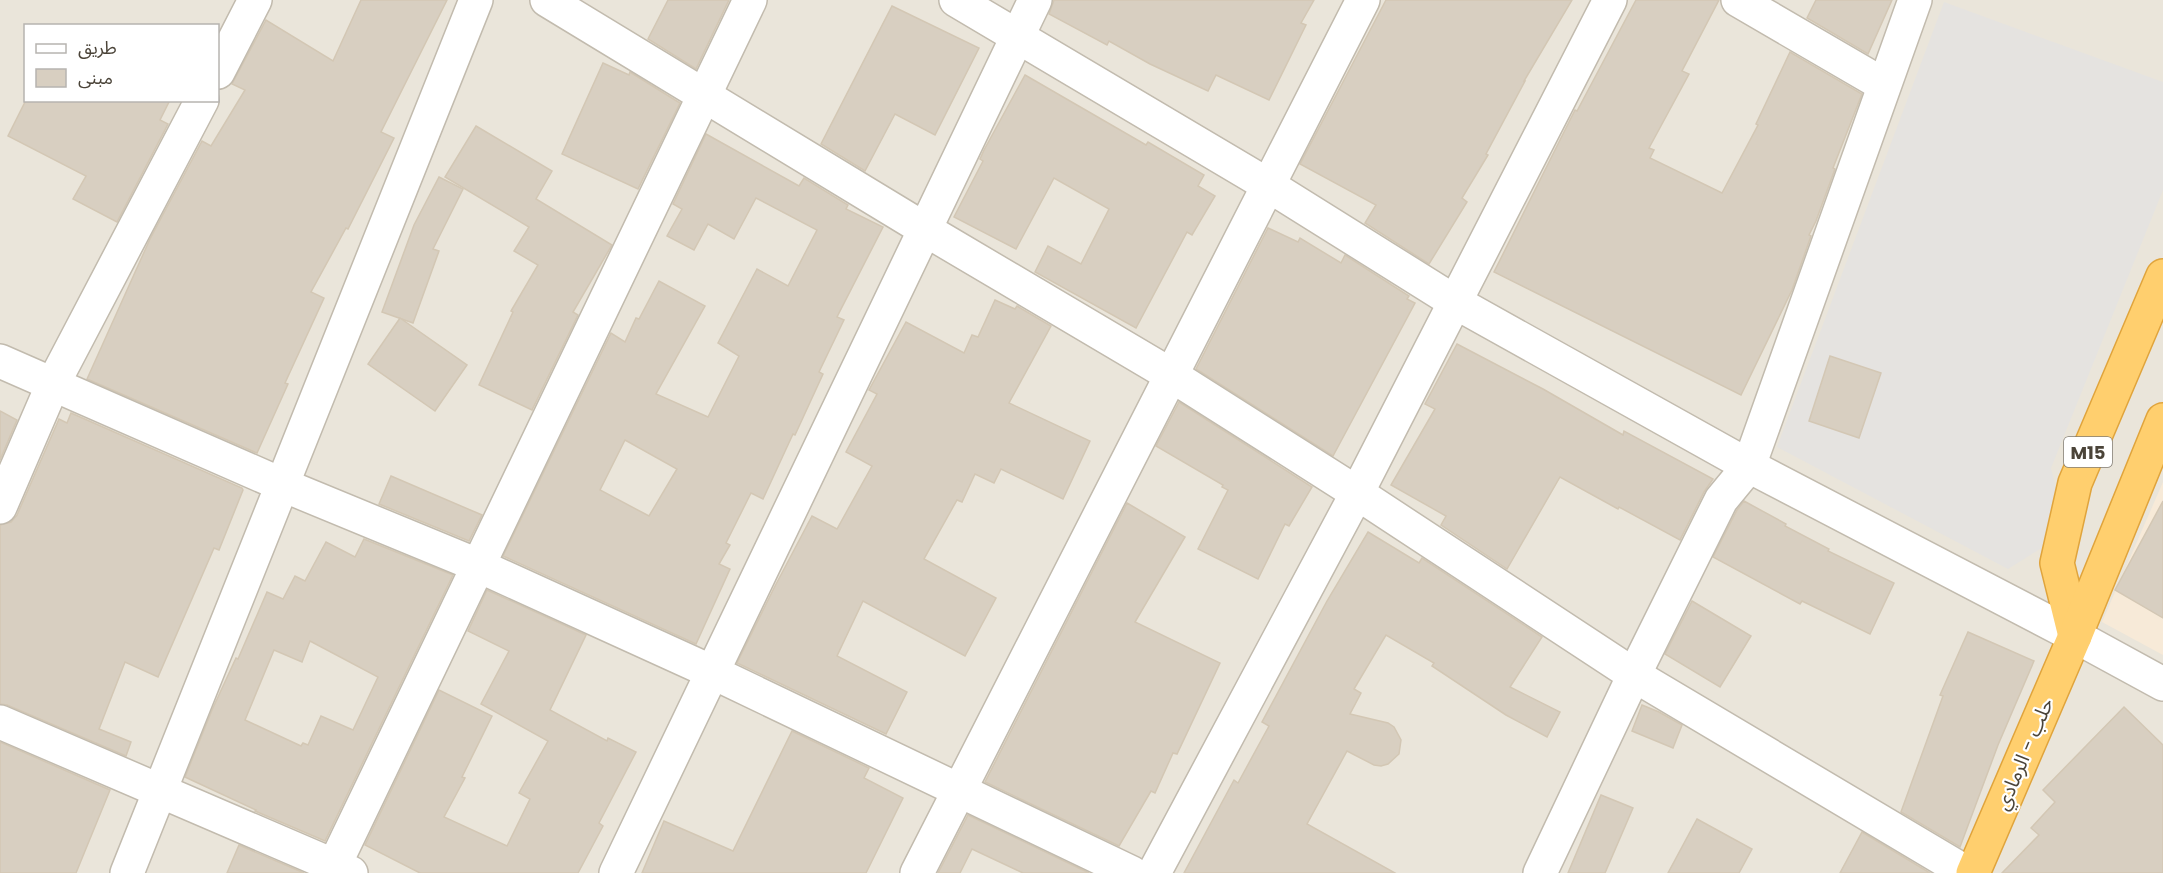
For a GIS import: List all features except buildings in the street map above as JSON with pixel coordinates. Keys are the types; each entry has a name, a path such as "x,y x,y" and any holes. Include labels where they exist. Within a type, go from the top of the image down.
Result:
{"highway":[{"name":"M15","path":"2075,636 2057,563 2075,483 2163,276"},
{"name":"M15","path":"2075,636 2163,420"},
{"name":"حلب - الرمادي","path":"1973,873 2075,636"}],"street":[{"path":"219,70 255,0"},
{"path":"127,873 476,0"},
{"path":"547,0 926,231 1171,375 1357,493 1634,675 1967,873"},
{"path":"0,722 342,869 477,565 750,0"},
{"path":"956,0 1268,185 1455,302 1749,466 2163,684"},
{"path":"616,873 1035,0"},
{"path":"917,873 1362,0"},
{"path":"1154,873 1357,493 1610,0"},
{"path":"1738,0 1884,85"},
{"path":"1540,873 1720,500 1749,466 1915,0"},
{"path":"0,507 53,384 201,102"},
{"path":"0,361 283,485 477,565 712,672 1132,873"}],"shaded area":[{"path":"0,0 2163,0 2163,873 0,873"},
{"path":"1944,2 2163,82 2163,190 2051,468 2067,532 2008,569 1777,447"},
{"path":"2163,482 2163,655 2102,622"}]}
